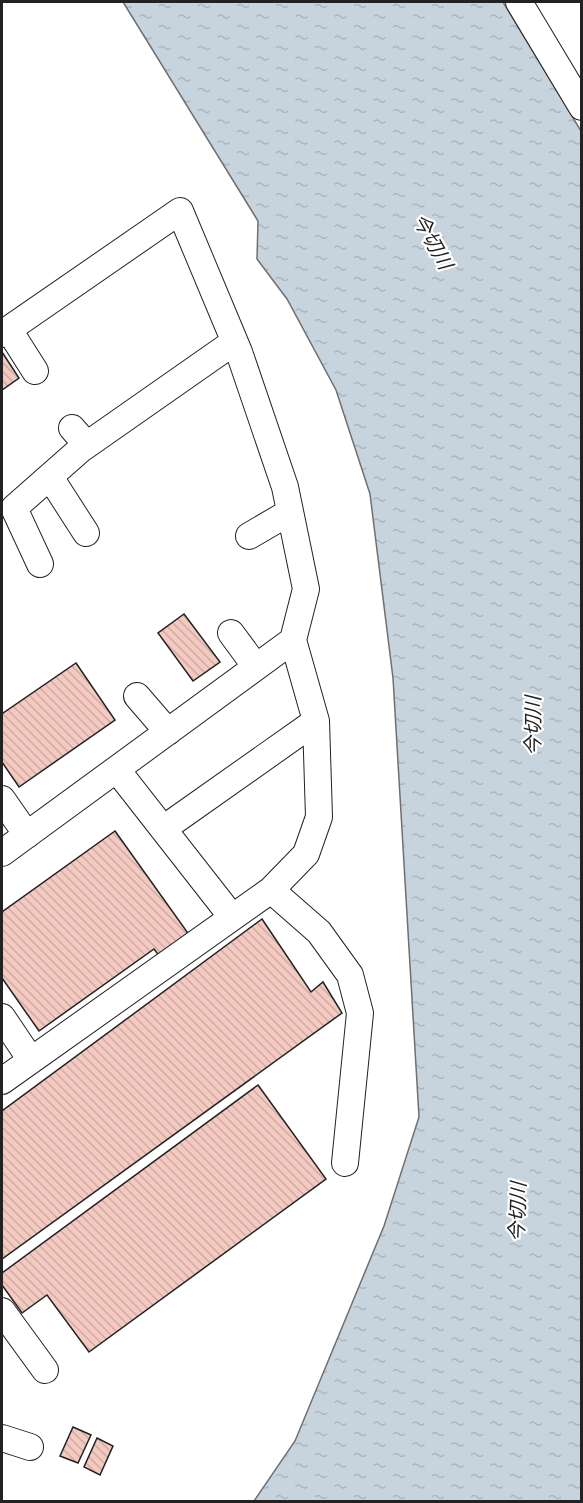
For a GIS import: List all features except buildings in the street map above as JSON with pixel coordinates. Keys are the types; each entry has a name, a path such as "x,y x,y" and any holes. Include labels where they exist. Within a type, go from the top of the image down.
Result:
{"street":[{"path":"519,2 582,107"},
{"path":"2,1081 271,890 306,854 319,817 316,720 294,640 306,588 285,487 234,342 180,211 5,332 34,371"},
{"path":"40,564 14,508 50,477 79,437 234,342"},
{"path":"50,477 86,533"},
{"path":"249,536 290,512"},
{"path":"231,633 256,667"},
{"path":"2,853 294,640"},
{"path":"137,696 168,732"},
{"path":"163,829 316,720"},
{"path":"117,770 232,917"},
{"path":"2,799 27,835"},
{"path":"271,890 319,932 350,975 360,1013 345,1163"},
{"path":"2,1017 32,1060"},
{"path":"2,1311 45,1370"},
{"path":"2,1438 30,1447"}],"water":[{"name":"今切川","path":"123,2 503,2 581,131 581,1501 254,1501 295,1441 384,1226 419,1117 393,678 370,494 336,390 287,299 257,259 258,221"}]}
